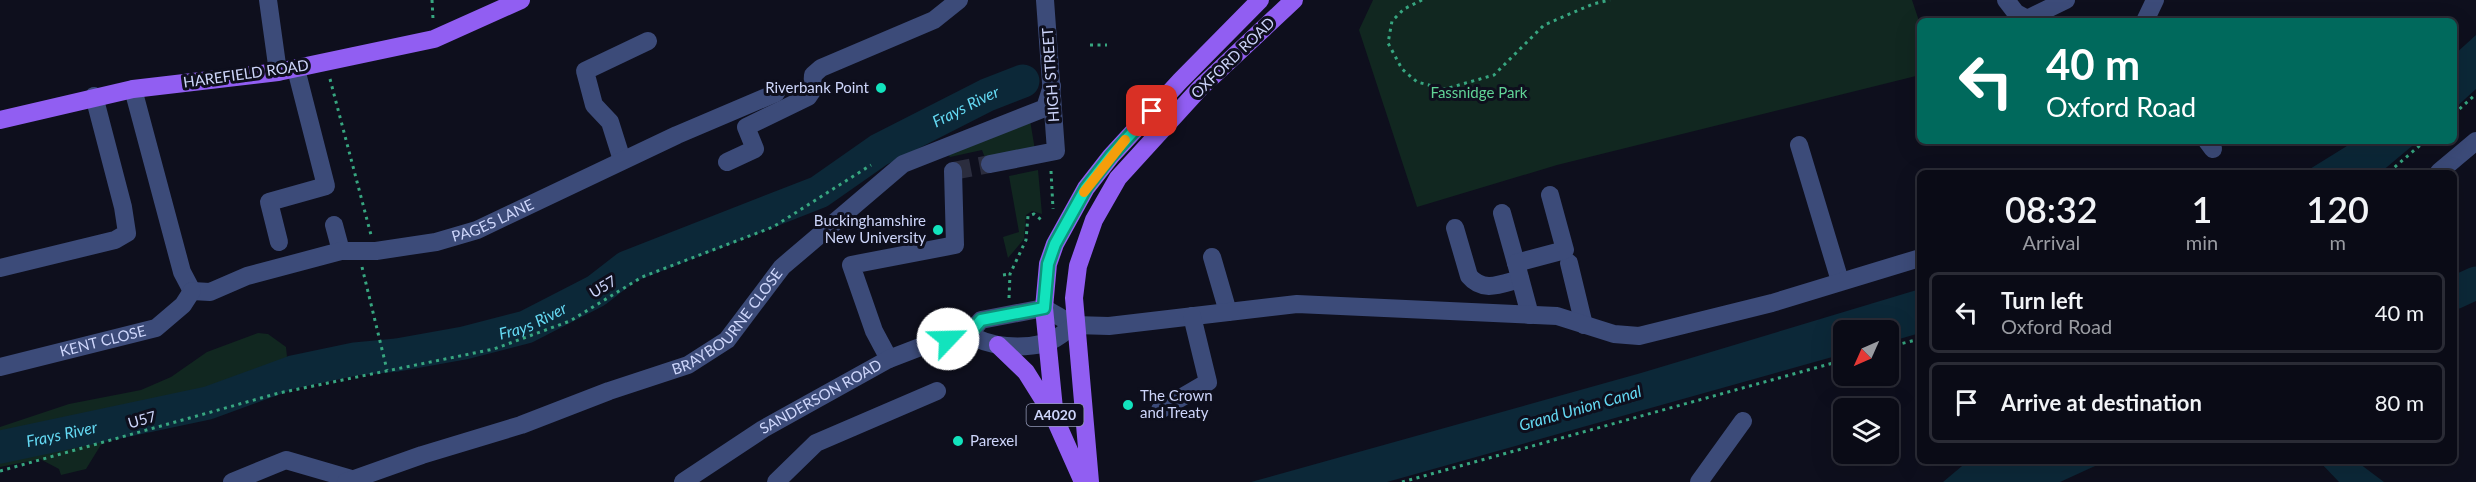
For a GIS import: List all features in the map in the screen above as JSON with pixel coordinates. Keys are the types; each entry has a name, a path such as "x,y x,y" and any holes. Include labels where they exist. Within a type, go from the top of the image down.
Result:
{"main road":[{"name":"HAREFIELD ROAD","path":"0,120 133,88 287,71 434,39 521,0"},
{"name":"OXFORD ROAD","path":"1083,482 1055,419 1044,308 1048,264 1055,244 1086,188 1111,156 1179,81 1260,0"},
{"name":"OXFORD ROAD","path":"1089,482 1074,325 1074,287 1078,266 1094,220 1118,178 1201,87 1294,0"},
{"path":"998,345 1026,372 1055,419"}],"street":[{"path":"268,0 287,71 326,186 269,202 279,242"},
{"path":"727,162 755,149 746,127 808,97 812,91 813,75 821,68 934,20 959,0"},
{"name":"HIGH STREET","path":"990,164 1056,151 1045,0"},
{"path":"2006,0 2016,13 2025,18"},
{"path":"2029,18 2066,0"},
{"path":"2146,18 2155,0"},
{"path":"622,160 610,122 594,105 585,71 648,41"},
{"name":"BRAYBOURNE CLOSE","path":"232,482 286,460 349,481 521,425 609,391 688,365 727,340 782,267 903,164 1045,108 1052,86"},
{"path":"133,88 182,273 192,291"},
{"name":"PAGES LANE","path":"192,291 210,292 247,276 358,251 436,242 477,230 622,160 776,93"},
{"path":"0,268 115,240 127,233 123,207 93,96"},
{"path":"2441,170 2476,141"},
{"path":"1799,145 1840,281"},
{"path":"889,359 874,331 851,265 955,245 953,171"},
{"path":"1455,228 1469,276 1474,282 1489,286 1565,250 1550,195"},
{"path":"1502,213 1530,315"},
{"path":"334,225 358,251"},
{"path":"1212,257 1228,312"},
{"path":"1074,325 1048,343 998,345 983,343 969,334 981,320 1044,308 1074,325 1109,326 1297,304 1557,316 1614,334 1639,336 1772,303 1917,259"},
{"path":"1569,263 1584,325"},
{"name":"KENT CLOSE","path":"0,366 156,328 183,305 192,291"},
{"path":"1160,410 1208,382 1192,316"},
{"name":"SANDERSON ROAD","path":"682,482 763,429 889,359 928,344 969,334"},
{"path":"776,482 816,443 937,391"},
{"path":"1699,482 1743,421"}],"path":[{"path":"1422,0 1404,9 1392,21 1388,44 1402,69 1409,76 1417,82 1446,89 1494,75 1544,25 1593,4 1610,0"},
{"path":"1090,45 1107,45"},
{"path":"326,62 358,251 387,370"},
{"path":"2457,111 2476,94"},
{"path":"2391,170 2421,144"},
{"name":"U57","path":"0,471 279,393 494,349 570,321 642,277 773,227 874,163"},
{"path":"1009,294 1010,274 1026,240 1028,216 1034,214 1044,222"},
{"path":"1003,275 1010,274"},
{"path":"1899,344 1917,340"},
{"path":"1402,482 1833,363"}],"green space":[{"name":"Fassnidge Park","path":"1373,0 1912,0 1918,18 1917,76 1557,165 1417,207 1359,30"},
{"path":"1030,120 1035,150 985,158 982,150 950,157 947,153"},
{"path":"1038,170 1042,214 1032,211 1026,215 1024,239 1008,258 1003,237 1019,232 1009,176"},
{"path":"258,333 268,334 286,347 287,357 273,384 254,393 211,397 121,431 102,443 86,469 61,475 59,469 40,459 0,467 0,427 69,404 141,390 171,377 207,352"}],"water":[{"path":"2476,35 2476,89 2457,106 2457,52"},
{"path":"1019,72 1026,90 991,103 983,86"},
{"path":"2350,144 2414,144 2383,170 2308,170"},
{"name":"Grand Union Canal","path":"1917,290 1917,334 1899,339 1899,320 1833,320 1833,357 1387,482 1251,482 1641,373"},
{"path":"1964,464 2099,464 2060,482 1943,482"},
{"path":"2322,464 2360,464 2384,482 2339,482"}],"waterway":[{"name":"Frays River","path":"0,447 208,403 293,372 355,359 397,355 464,343 526,327 596,291 627,267 819,192 879,150 987,95 1023,81"},
{"path":"2457,292 2476,283"}],"tunnel":[{"path":"953,171 990,164"}],"slow traffic":[{"path":"1084,192 1125,140"}],"place":[{"name":"Riverbank Point","path":"881,88"},
{"name":"Buckinghamshire New University","path":"938,230"},
{"name":"The Crown and Treaty","path":"1128,405"},
{"name":"Parexel","path":"958,441"}],"route":[{"path":"948,339 969,334 981,320 1022,310 1044,308 1046,274 1055,244 1086,188 1111,156 1152,111"}]}
